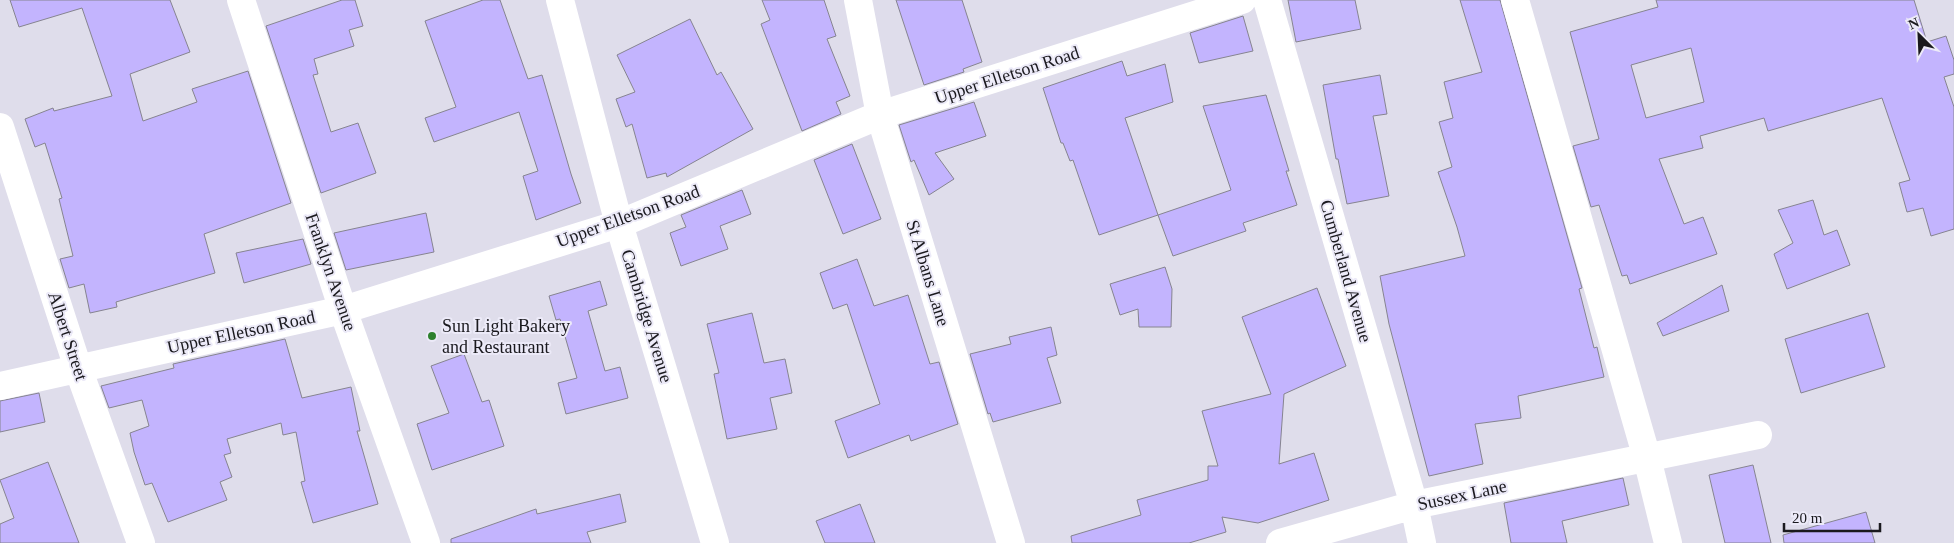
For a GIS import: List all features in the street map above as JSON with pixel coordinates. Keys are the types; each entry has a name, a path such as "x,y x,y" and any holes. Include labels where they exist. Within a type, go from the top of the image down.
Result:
{"street":[{"name":"Franklyn Avenue","path":"241,0 343,310 426,543"},
{"name":"Cambridge Avenue","path":"560,0 619,224 715,543"},
{"name":"St Albans Lane","path":"858,0 880,115 1011,543"},
{"name":"Upper Elletson Road","path":"0,386 343,310 619,224 880,115 1242,0"},
{"name":"Cumberland Avenue","path":"1267,0 1414,505 1422,543"},
{"path":"1515,0 1647,458 1668,543"},
{"name":"Albert Street","path":"0,127 78,368 141,543"},
{"name":"Sussex Lane","path":"1280,543 1414,505 1758,434"}],"building":[{"path":"10,0 170,0 190,52 130,74 143,121 197,102 192,89 248,71 291,203 204,234 215,273 116,302 117,307 90,313 84,284 69,288 60,259 73,256 59,199 62,198 45,143 35,147 25,119 53,108 54,111 112,96 82,8 19,27"},
{"path":"342,0 355,0 363,26 349,30 354,46 314,59 318,74 313,75 331,132 358,123 376,173 321,193 266,26"},
{"path":"483,0 500,0 528,79 542,75 581,203 536,220 523,176 538,171 519,112 434,142 425,118 456,107 425,21"},
{"path":"762,0 824,0 836,36 827,39 850,96 836,102 841,114 802,131 761,24 770,20"},
{"path":"896,0 962,0 982,62 963,69 964,72 924,85"},
{"path":"1288,0 1355,0 1361,29 1296,42"},
{"path":"1460,0 1500,0 1582,288 1579,289 1594,348 1597,347 1604,377 1518,396 1521,418 1475,424 1483,464 1429,476 1389,324 1380,276 1465,256 1438,172 1452,167 1439,122 1453,118 1444,82 1482,72"},
{"path":"1656,0 1914,0 1927,42 1946,36 1954,60 1954,74 1944,77 1954,107 1954,229 1931,236 1923,208 1907,212 1899,183 1910,180 1882,98 1768,131 1764,118 1700,136 1703,148 1659,159 1684,224 1703,217 1717,254 1630,284 1627,275 1622,276 1599,205 1591,207 1573,146 1599,139 1570,32 1658,7","holes":["1691,48 1704,102 1646,118 1631,65"]},
{"path":"1243,16 1253,51 1199,63 1190,33"},
{"path":"690,19 717,75 721,72 753,129 667,177 666,173 647,178 632,124 626,127 616,99 635,92 617,55"},
{"path":"1122,61 1127,76 1165,64 1173,102 1125,118 1158,215 1099,235 1073,160 1070,161 1063,143 1061,143 1043,88"},
{"path":"1380,75 1387,114 1373,116 1389,196 1347,204 1338,159 1336,159 1323,85"},
{"path":"1266,95 1289,171 1286,171 1297,205 1243,223 1246,231 1173,256 1158,215 1231,190 1203,106"},
{"path":"974,102 986,136 935,153 954,179 929,195 914,160 911,162 899,125"},
{"path":"852,144 881,219 843,234 814,160"},
{"path":"742,190 751,214 720,226 728,249 681,266 670,233 686,227 681,215"},
{"path":"1813,200 1824,235 1837,230 1850,265 1787,289 1774,254 1793,243 1778,210"},
{"path":"426,213 434,252 346,270 334,233"},
{"path":"303,239 311,264 244,283 236,253"},
{"path":"857,259 874,306 908,295 930,364 939,362 958,424 911,441 909,435 848,458 835,421 880,404 847,304 833,309 820,273"},
{"path":"1165,267 1172,289 1171,327 1139,327 1138,309 1120,315 1110,284"},
{"path":"600,281 607,305 588,311 605,371 620,367 628,398 566,414 558,383 577,378 560,319 556,320 549,296"},
{"path":"1722,285 1729,311 1663,336 1657,323"},
{"path":"1317,288 1346,366 1284,394 1279,464 1314,453 1329,500 1258,523 1222,517 1226,532 1189,543 1072,543 1071,536 1141,515 1137,500 1208,480 1208,466 1218,466 1202,411 1271,394 1242,317"},
{"path":"752,313 764,363 785,359 792,393 770,398 777,429 727,439 714,374 719,373 707,324"},
{"path":"1868,313 1885,367 1801,393 1785,339"},
{"path":"1051,327 1057,355 1047,358 1061,403 993,422 990,413 988,414 970,354 1011,344 1009,337"},
{"path":"285,339 302,398 351,387 360,431 357,431 378,504 313,523 301,482 305,481 296,432 283,435 281,423 227,439 231,453 224,455 232,477 220,482 227,500 168,522 152,483 145,485 134,452 130,433 149,426 142,400 109,408 101,386 174,368 173,364"},
{"path":"464,354 482,402 489,400 504,446 432,470 417,424 449,413 431,366"},
{"path":"39,393 45,422 0,432 0,401"},
{"path":"48,462 79,543 0,543 0,524 14,518 0,480"},
{"path":"1753,465 1771,543 1725,543 1709,475"},
{"path":"1623,478 1629,505 1562,521 1567,543 1511,543 1504,503"},
{"path":"620,494 626,522 587,532 591,543 451,543 451,539 536,509 537,514"},
{"path":"860,504 875,543 825,543 816,521"},
{"path":"1866,512 1875,543 1784,543 1783,535"}],"place":[{"name":"Sun Light Bakery and Restaurant","path":"432,336"}]}
